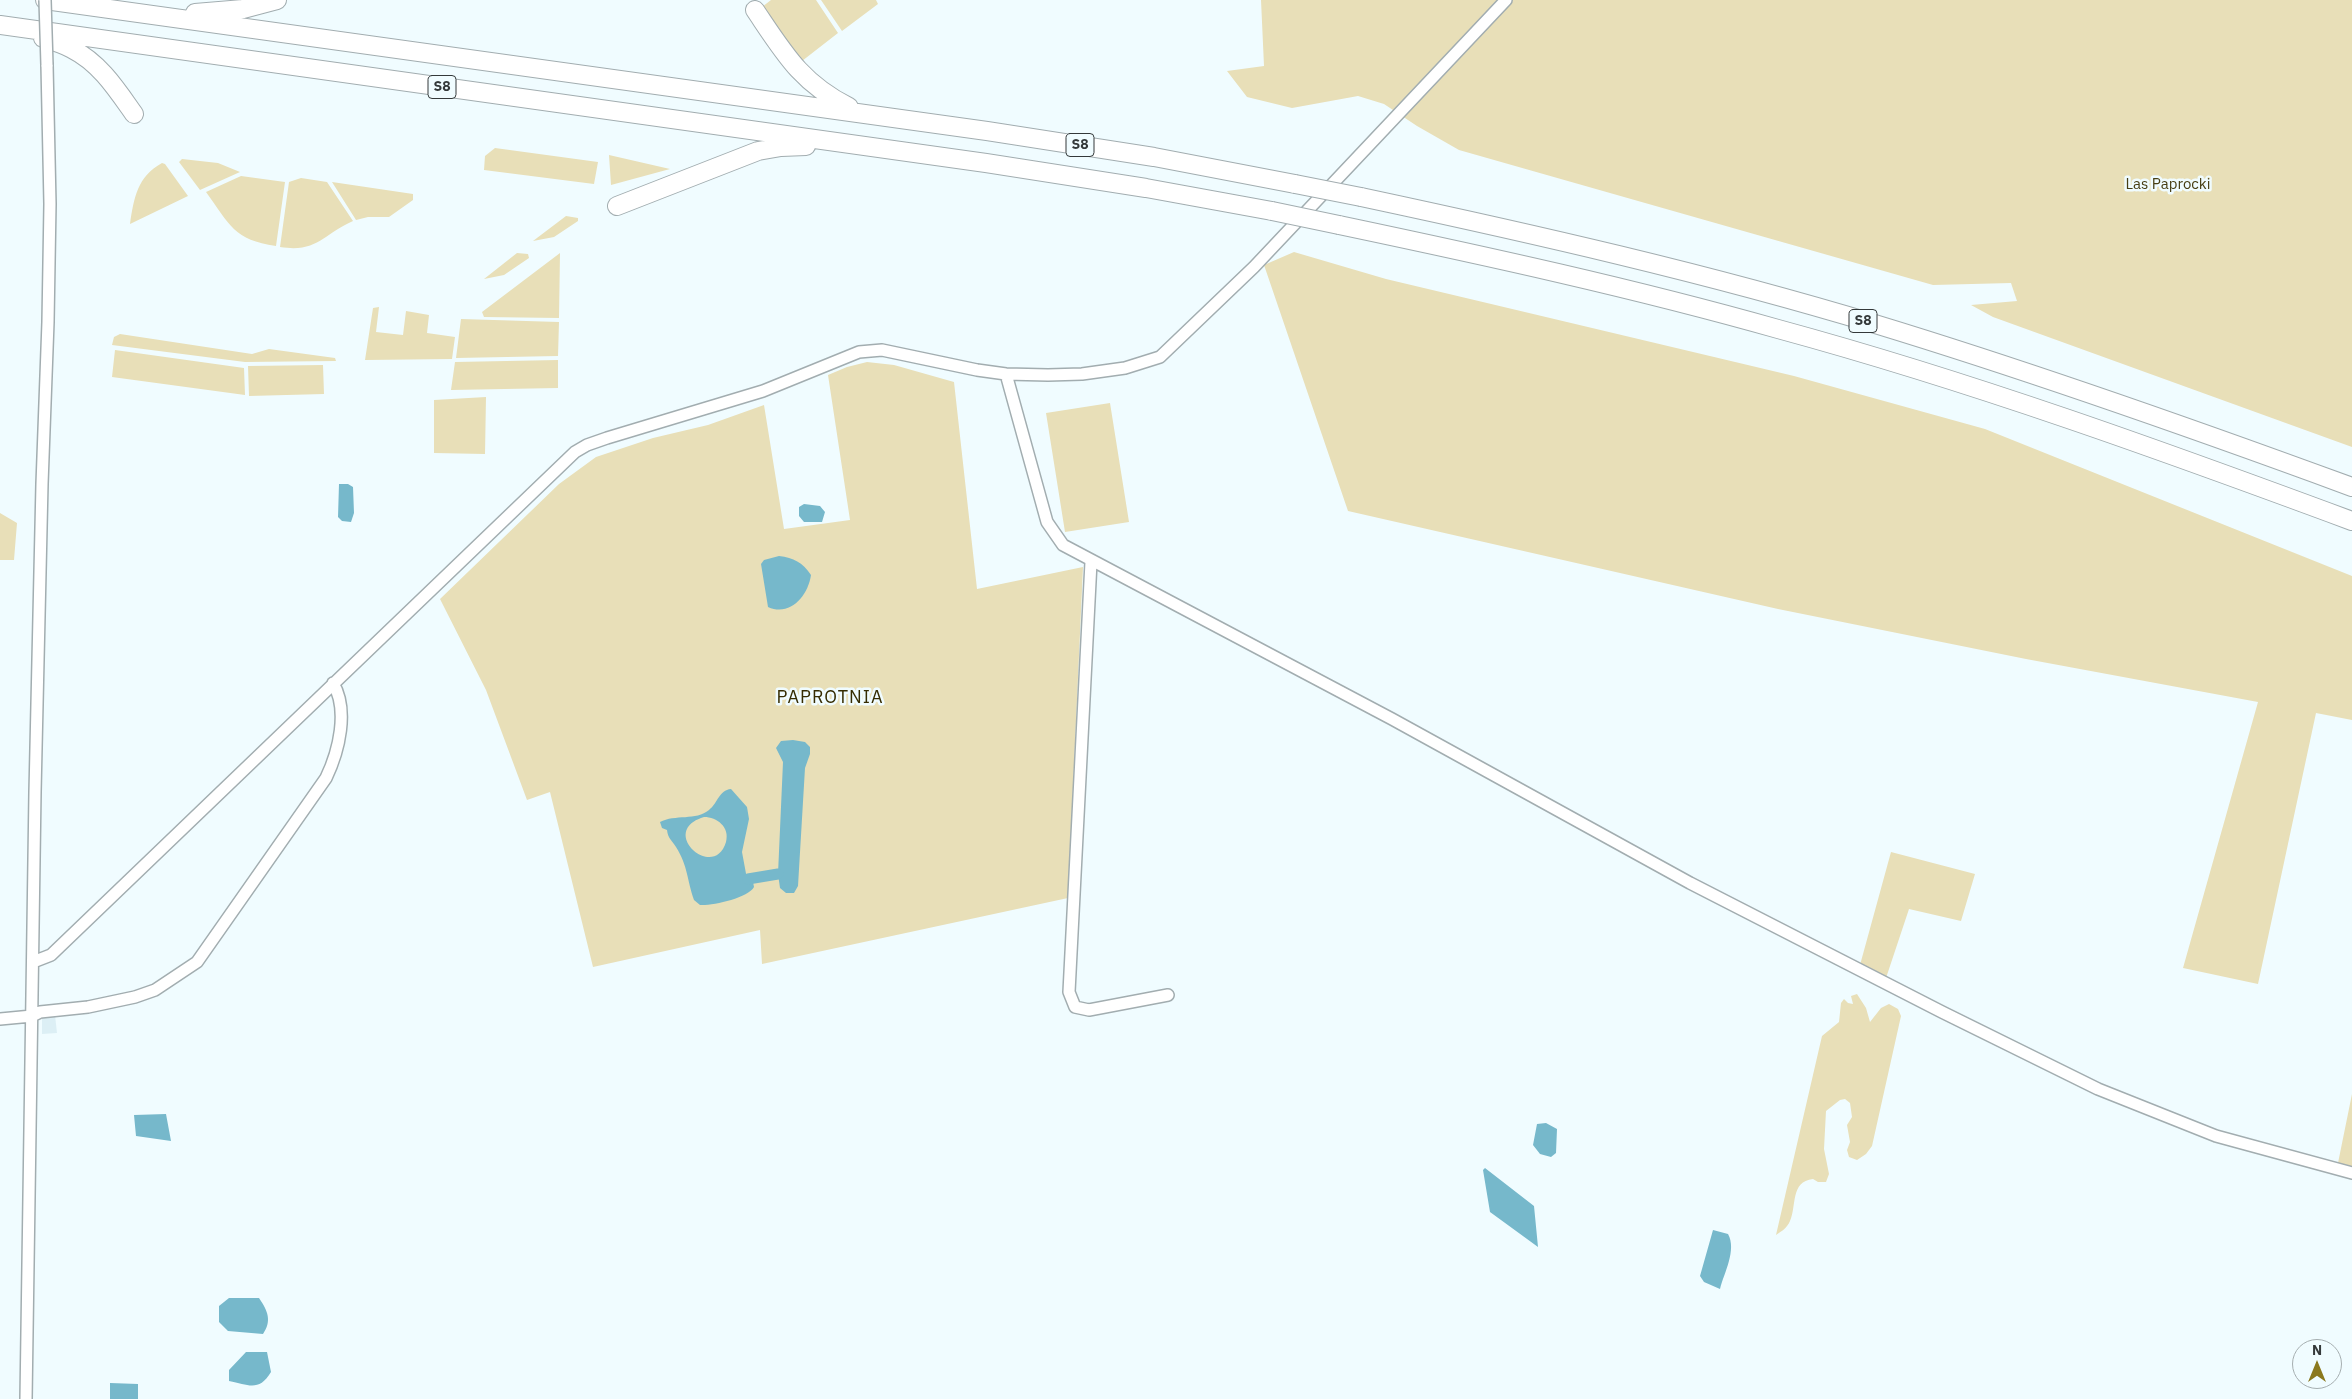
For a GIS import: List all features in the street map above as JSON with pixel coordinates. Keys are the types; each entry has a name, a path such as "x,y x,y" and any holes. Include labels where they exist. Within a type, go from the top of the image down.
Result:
{"highway":[{"name":"S8","path":"45,0 1116,151 1361,197 1636,259 1872,324 2041,376 2352,488"},
{"path":"159,16 243,9 277,0"},
{"path":"755,10 790,62 802,75 826,96 862,114"},
{"name":"S8","path":"7,26 869,146 1116,183 1339,225 1582,278 1806,337 2036,407 2352,521"},
{"path":"7,26 73,49 88,59 101,70 134,114"},
{"path":"617,206 758,151 781,146 869,146"}],"street":[{"path":"26,1399 41,494 48,322 50,204 45,0"},
{"path":"33,962 51,955 575,452 587,445 762,391 858,352 882,350 946,364 1006,374 1082,374 1125,368 1160,357 1254,267 1506,0"},
{"path":"1006,374 1047,522 1063,545 1091,562 1392,719 1690,883 1942,1012 2098,1089 2216,1136 2352,1173"},
{"path":"1091,562 1069,992 1075,1007 1089,1010 1168,994"},
{"path":"0,1019 32,1016 40,1012 88,1007 135,997 155,990 197,962 303,811 332,766 340,730 340,702 333,683"}],"shaded area":[{"path":"55,1015 57,1033 42,1034 42,1018"}],"green space":[{"path":"771,0 816,0 838,33 802,61 762,7"},
{"path":"821,0 876,0 878,4 842,31"},
{"name":"Las Paprocki","path":"1261,0 2352,0 2352,447 1993,317 1971,305 2017,301 2011,283 1933,285 1459,150 1417,126 1384,104 1358,96 1292,108 1247,97 1227,71 1264,66"},
{"path":"495,148 598,162 594,184 484,170 485,156"},
{"path":"609,155 670,169 611,185"},
{"path":"182,159 218,163 240,172 200,190 179,162"},
{"path":"162,163 165,164 188,196 130,224 138,189 147,175"},
{"path":"241,176 285,182 276,246 251,240 234,229 206,192"},
{"path":"301,178 327,182 353,221 312,245 293,248 280,247 289,182"},
{"path":"332,182 413,194 413,200 389,217 368,217 356,220"},
{"path":"566,216 578,218 578,221 554,237 533,241"},
{"path":"1294,252 1386,279 1794,376 1985,429 2352,576 2352,720 2316,713 2258,984 2183,968 2258,702 2026,659 1778,609 1348,511 1264,265"},
{"path":"517,253 528,254 529,258 504,275 484,279"},
{"path":"560,253 559,318 484,317 482,312"},
{"path":"379,307 376,332 403,335 406,311 429,315 427,333 455,337 452,359 365,360 373,308"},
{"path":"461,319 559,322 558,356 456,358"},
{"path":"120,334 252,354 269,349 335,358 336,361 245,362 112,345 114,337"},
{"path":"115,350 244,368 245,395 112,377"},
{"path":"558,360 558,388 451,390 455,362"},
{"path":"867,362 894,365 954,382 977,589 1083,567 1068,898 762,964 760,930 593,967 550,792 527,800 486,690 440,599 559,484 596,457 653,438 708,425 764,405 784,529 850,520 828,375 847,367"},
{"path":"323,365 324,394 249,396 248,366"},
{"path":"486,397 485,454 434,453 434,400"},
{"path":"1110,403 1129,522 1065,532 1046,413"},
{"path":"0,513 17,523 14,560 0,560"},
{"path":"1891,852 1975,874 1961,921 1909,909 1886,978 1860,965"},
{"path":"1857,994 1866,1008 1870,1022 1881,1008 1889,1004 1898,1009 1901,1016 1872,1146 1866,1154 1857,1160 1849,1157 1847,1150 1850,1142 1847,1125 1852,1117 1850,1103 1845,1099 1840,1100 1826,1111 1824,1149 1829,1174 1826,1182 1818,1182 1813,1179 1806,1181 1797,1189 1790,1221 1776,1235 1822,1036 1839,1022 1841,1003 1844,999 1848,1003 1853,1004 1851,996"},
{"path":"2352,1094 2352,1167 2338,1163"}],"water":[{"path":"339,484 348,484 353,487 354,513 351,522 342,521 338,517"},
{"path":"804,504 820,506 825,512 822,522 804,522 799,516 799,507"},
{"path":"779,556 797,561 811,575 802,597 797,603 784,609 768,607 761,564 764,560"},
{"path":"781,741 805,742 810,747 810,754 805,768 798,886 794,893 786,893 780,888 778,874 783,762 776,748"},
{"path":"731,789 747,807 749,819 742,852 747,879 753,882 754,887 745,895 737,898 721,903 700,905 694,900 680,854 669,837 667,830 662,828 660,822 672,818 692,817 704,813 727,790","holes":["704,817 718,821 724,827 727,837 720,853 711,857 701,855 693,850 687,842 686,832 691,824"]},
{"path":"166,1114 171,1141 136,1136 134,1115"},
{"path":"1546,1123 1557,1129 1556,1153 1551,1157 1540,1154 1533,1145 1537,1124"},
{"path":"1485,1168 1534,1206 1538,1247 1490,1212 1483,1170"},
{"path":"1713,1230 1728,1234 1731,1247 1729,1262 1720,1289 1704,1282 1700,1276"},
{"path":"229,1298 259,1298 268,1316 266,1329 263,1334 228,1331 219,1322 219,1306"},
{"path":"246,1352 267,1352 271,1372 258,1385 229,1381 229,1370"},
{"path":"110,1383 138,1384 138,1399 110,1399"}],"waterway":[{"path":"748,879 778,874"}],"district":[{"name":"PAPROTNIA","path":"830,698"}]}
